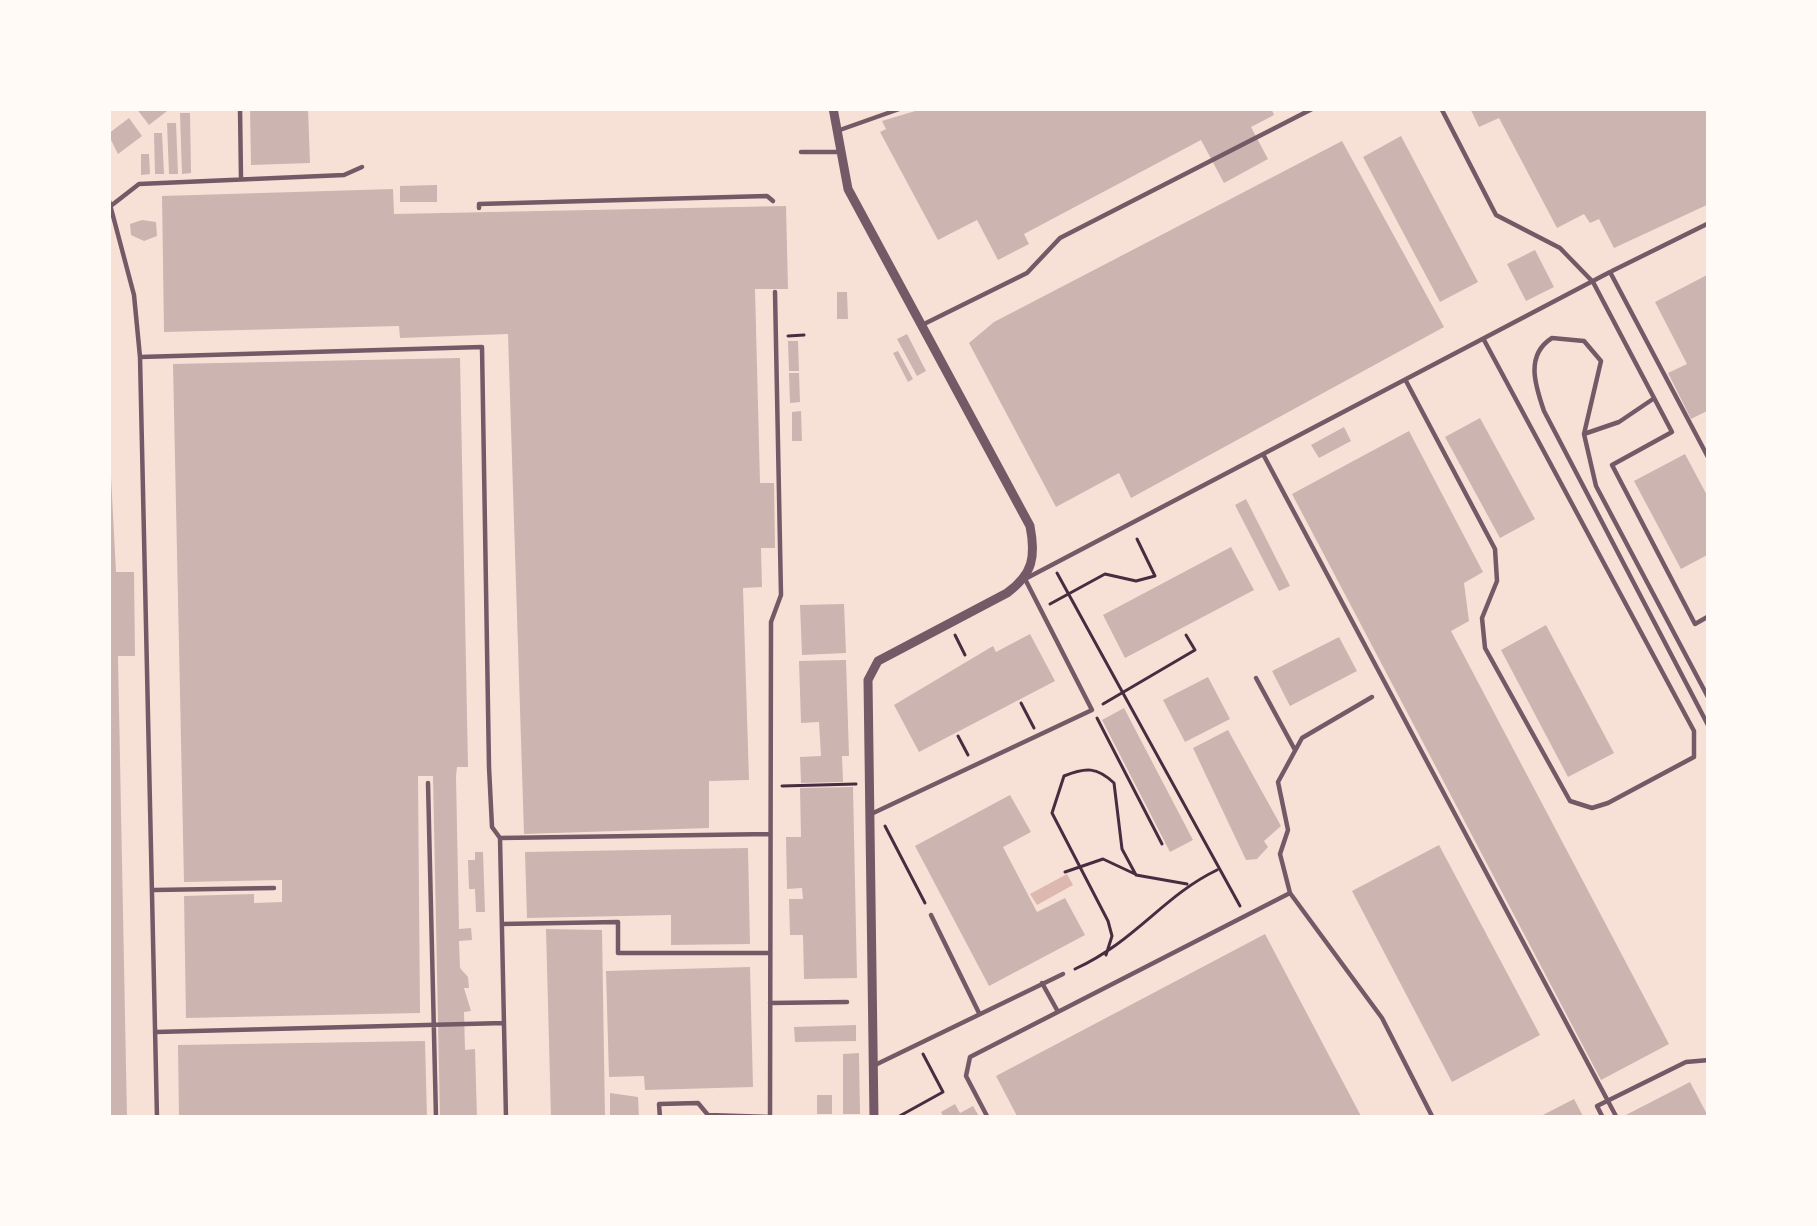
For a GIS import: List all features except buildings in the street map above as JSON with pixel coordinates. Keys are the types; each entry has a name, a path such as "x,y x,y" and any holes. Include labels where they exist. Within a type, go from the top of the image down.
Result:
{"street":[{"path":"833,108 848,188 1030,526 1035,554 1025,580 878,661 868,680 874,1118"}],"lane":[{"path":"240,108 242,179"},
{"path":"837,131 902,108"},
{"path":"922,325 1027,273 1060,238 1314,108"},
{"path":"1441,108 1496,215 1560,248 1593,282 1672,432 1612,465 1695,624 1709,616"},
{"path":"801,152 841,152"},
{"path":"112,205 139,184 344,175 362,167"},
{"path":"479,208 479,204 767,196 772,201"},
{"path":"108,197 134,295 140,357 157,1118"},
{"path":"869,815 1092,710 1025,580 1709,223"},
{"path":"1610,272 1709,459"},
{"path":"659,1118 659,1104 698,1103 708,1114 770,1117 771,622 781,595 775,292"},
{"path":"482,337 489,767 492,827 500,838 506,1118"},
{"path":"1708,694 1596,485 1584,434 1600,361 1583,341 1552,338 1537,352 1534,363 1544,411 1709,727"},
{"path":"1406,381 1495,549 1497,581 1482,618 1485,648 1570,801 1592,808 1608,803 1694,757 1694,731 1484,340"},
{"path":"140,357 482,347"},
{"path":"1584,434 1619,422 1654,398"},
{"path":"1264,456 1617,1118"},
{"path":"1256,679 1295,750"},
{"path":"1372,697 1302,738 1278,782 1288,830 1280,854 1290,893 1382,1018 1433,1118"},
{"path":"428,783 436,1118"},
{"path":"500,838 770,834"},
{"path":"154,890 274,888"},
{"path":"988,1118 966,1076 970,1057 1290,893"},
{"path":"931,915 979,1013"},
{"path":"502,924 618,922 617,953 770,953"},
{"path":"875,1065 1063,974"},
{"path":"1042,983 1058,1011"},
{"path":"770,1004 848,1002"},
{"path":"156,1032 504,1023"},
{"path":"1603,1118 1597,1106 1607,1100 1686,1062 1709,1060"}],"path":[{"path":"784,336 804,335"},
{"path":"1040,609 1105,574 1136,581 1155,575 1137,539"},
{"path":"1053,566 1245,915"},
{"path":"949,624 965,655"},
{"path":"1162,844 1092,710 1195,650 1186,635"},
{"path":"1022,703 1038,737"},
{"path":"958,736 974,768"},
{"path":"1106,955 1112,936 1108,921 1052,813 1064,776 1082,768 1101,771 1114,784 1122,849 1136,875"},
{"path":"780,786 856,784"},
{"path":"882,819 931,915"},
{"path":"1065,872 1103,859 1136,875 1187,884"},
{"path":"1063,974 1106,955 1157,916 1187,884 1219,869"},
{"path":"896,1118 943,1092 922,1052"}],"shaded area":[{"path":"1067,874 1073,885 1037,905 1030,894"}]}
